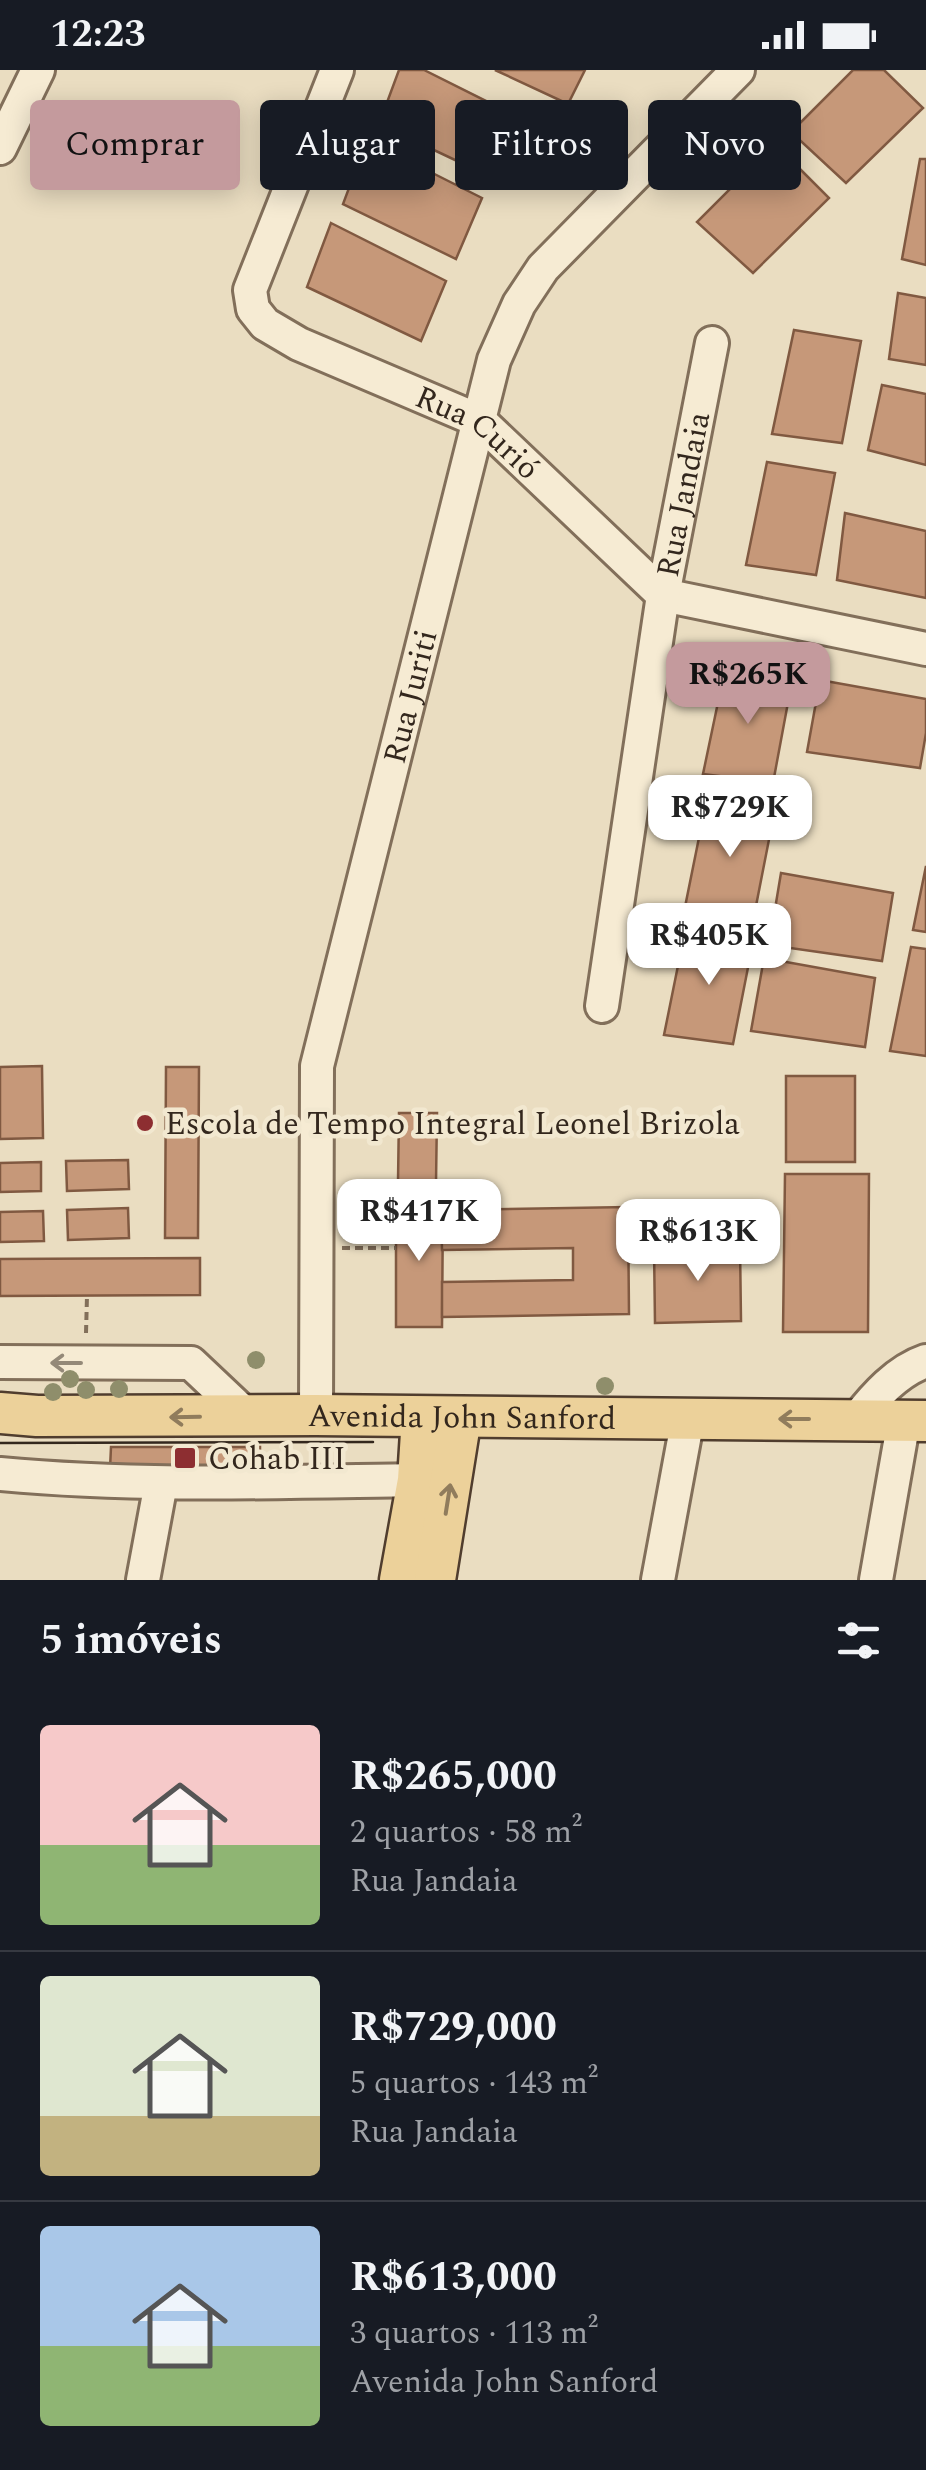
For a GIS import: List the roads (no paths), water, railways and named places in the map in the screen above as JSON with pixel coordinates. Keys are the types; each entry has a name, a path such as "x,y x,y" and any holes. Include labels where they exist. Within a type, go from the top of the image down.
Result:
{"main road":[{"name":"Avenida John Sanford","path":"0,1412 38,1416 915,1421"},
{"path":"400,1580 418,1480 442,1418"},
{"path":"435,1580 442,1418"}],"street":[{"path":"0,148 38,70"},
{"name":"Rua Curió","path":"337,70 262,254 250,290 253,309 265,324 299,344 480,420 662,595"},
{"name":"Rua Juriti","path":"316,1415 318,1066 494,360 519,304 543,268 738,70"},
{"name":"Rua Jandaia","path":"602,1006 662,595 712,343"},
{"path":"662,595 926,649"},
{"path":"0,1362 192,1363 247,1416"},
{"path":"857,1419 880,1391 915,1365 926,1362"},
{"path":"658,1580 688,1418"},
{"path":"876,1580 915,1421"},
{"path":"0,1474 91,1482 418,1480"},
{"path":"143,1580 162,1483"}],"tram line":[{"path":"0,1443 373,1442"}],"place":[{"name":"Escola de Tempo Integral Leonel Brizola","path":"145,1123"},
{"name":"Cohab III","path":"185,1458"}]}
